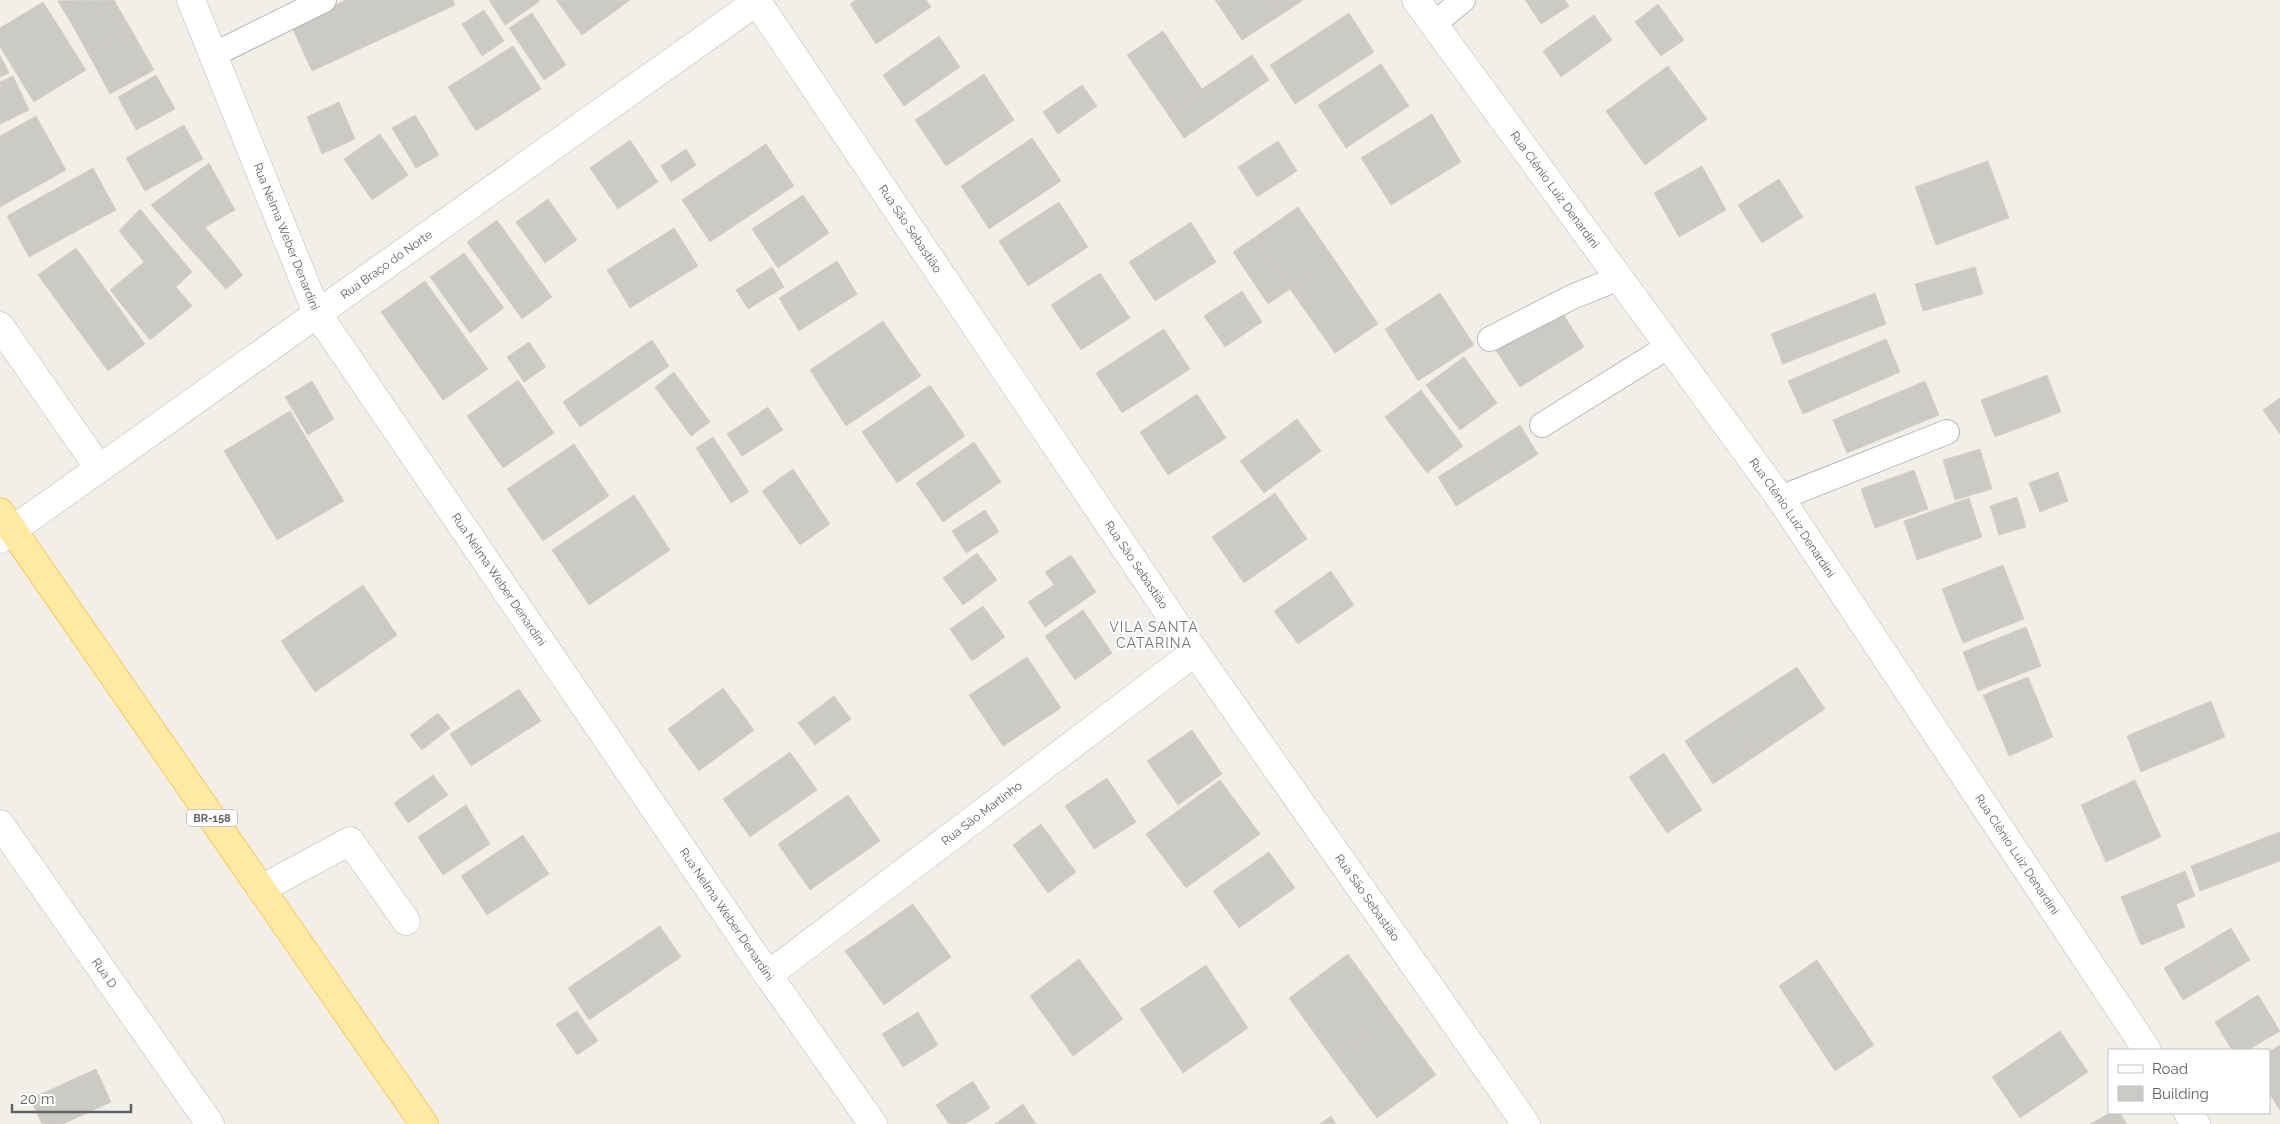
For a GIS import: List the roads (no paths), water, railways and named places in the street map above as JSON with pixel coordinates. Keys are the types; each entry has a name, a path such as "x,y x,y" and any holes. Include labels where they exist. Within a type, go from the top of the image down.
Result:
{"highway":[{"name":"BR-158","path":"4,527 261,889 424,1124"}],"street":[{"name":"Rua Nelma Weber Denardini","path":"191,0 317,313 768,975 873,1124"},
{"name":"Rua Braço do Norte","path":"4,527 98,468 757,0"},
{"name":"Rua São Sebastião","path":"757,0 1196,652 1526,1124"},
{"name":"Rua Clênio Luiz Denardini","path":"1416,0 1780,498 2146,1049"},
{"path":"0,326 98,468"},
{"name":"Rua São Martinho","path":"768,975 1196,652"},
{"name":"Rua D","path":"0,824 210,1124"},
{"path":"261,889 350,841 406,921"}],"lane":[{"path":"213,55 324,0"},
{"path":"1434,24 1463,0"},
{"path":"1490,339 1572,297 1619,278"},
{"path":"1542,424 1669,346"},
{"path":"1780,498 1947,432"}],"district":[{"name":"VILA SANTA CATARINA","path":"1154,636"}]}
